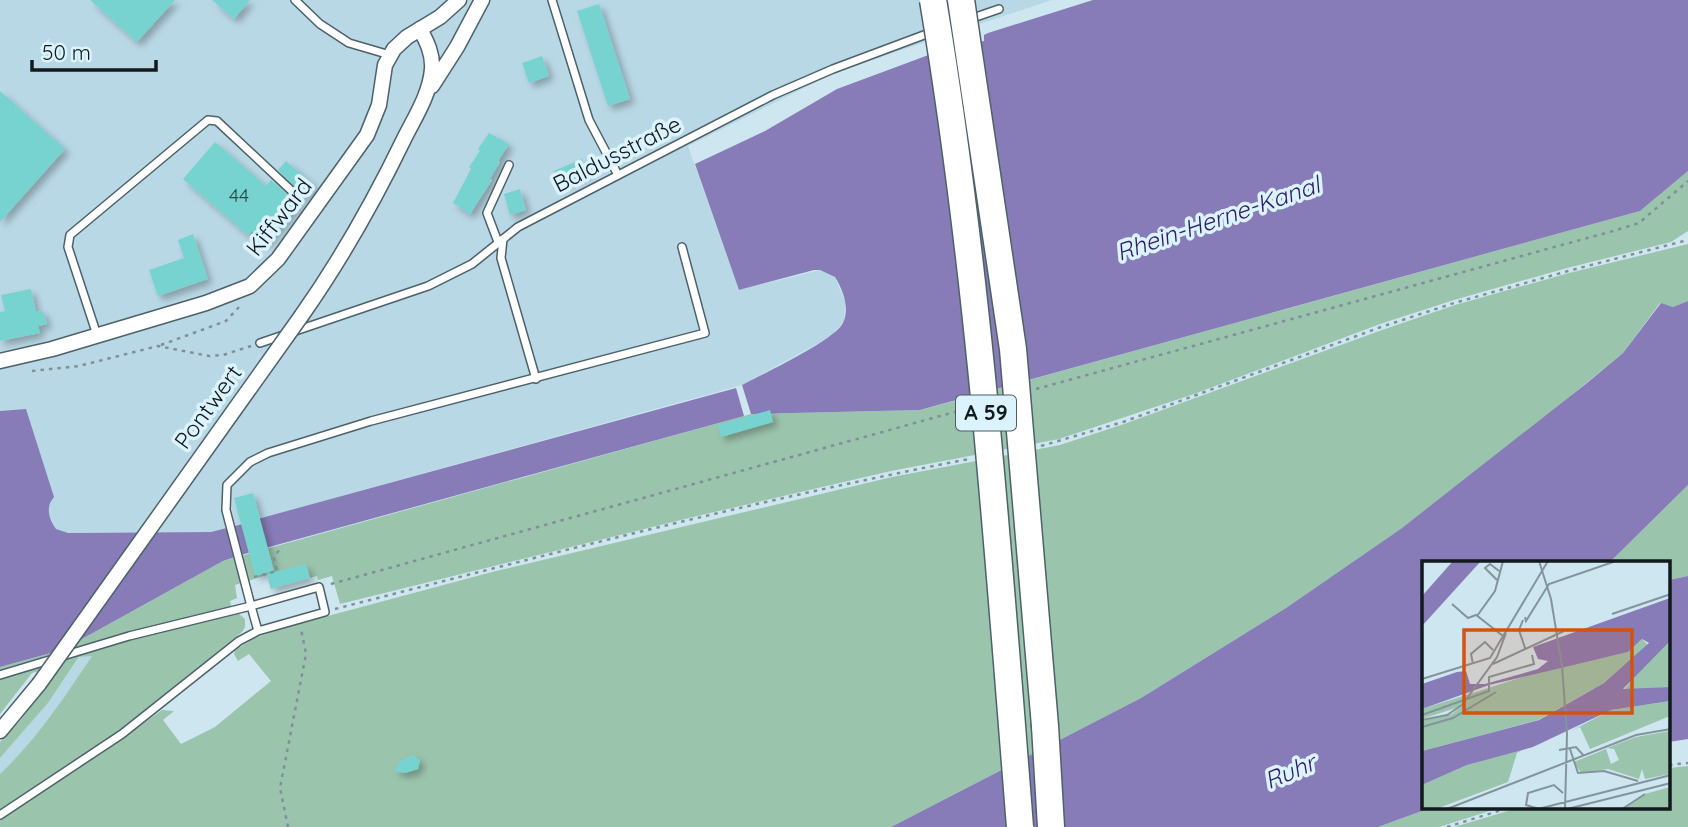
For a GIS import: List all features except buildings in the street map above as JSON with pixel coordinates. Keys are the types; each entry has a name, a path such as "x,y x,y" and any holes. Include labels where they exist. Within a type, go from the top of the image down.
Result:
{"highway":[{"name":"A 59","path":"933,0 952,123 980,355 999,554 1020,827"},
{"name":"A 59","path":"961,0 1013,349 1038,631 1051,827"}],"street":[{"path":"390,56 407,37 440,17 459,0"},
{"name":"Pontwert","path":"0,731 39,684 337,265 360,226 427,93 457,47 482,0"},
{"name":"Pontwert","path":"420,29 431,55 432,70 427,93"},
{"name":"Kiffward","path":"5,360 218,300 250,286 278,259 367,135 375,120 385,65 390,56"}],"lane":[{"path":"295,0 320,24 349,43 390,56"},
{"path":"552,0 589,120 618,175"},
{"name":"Baldusstraße","path":"261,343 428,286 472,264 518,227 773,96 833,69 999,9"},
{"path":"98,335 68,247 70,235 208,120 218,121 295,194"},
{"path":"509,165 488,213 500,241 501,258 536,379"},
{"path":"258,631 226,510 227,485 250,462 371,421 705,333 682,247"},
{"path":"0,675 129,636 318,587 326,612 258,631 239,641 122,734 0,814"}],"path":[{"path":"5,360 11,368 19,372 79,366 158,346 226,321 246,300 250,286"},
{"path":"158,346 209,356 223,355 261,343"},
{"path":"244,580 277,570 274,558 279,550"},
{"path":"288,827 280,788 306,653 299,619"},
{"path":"1670,765 1688,763"},
{"path":"1447,827 1502,810"}],"shaded area":[{"path":"0,0 1052,0 836,72 688,146 739,290 820,270 835,277 845,302 844,321 833,335 742,385 211,532 68,533 56,530 48,511 51,500 26,409 0,411"},
{"path":"93,655 57,709 23,751 0,774 0,758 48,703 80,657"}],"green space":[{"path":"1688,171 1688,231 1671,242 1454,300 1380,324 1194,394 1059,439 891,471 340,604 332,576 318,580 317,576 271,589 267,575 235,585 237,598 230,601 233,613 238,613 245,619 242,632 119,731 0,809 0,774 38,732 92,656 79,657 48,703 0,758 0,742 20,721 63,665 32,673 0,714 0,667 62,650 223,561 751,414 921,410 1640,211"},
{"path":"1688,244 1688,301 1673,307 1660,303 1623,353 1513,443 1402,528 1286,608 1141,698 891,827 0,827 0,819 162,710 174,711 163,720 181,744 215,727 271,681 249,654 238,661 235,650 255,638 283,628 492,572 892,477 1060,445 1455,305"},
{"path":"1688,485 1688,576 1670,580 1670,561 1611,561"},
{"path":"1688,766 1688,827 1454,827 1511,810 1670,810 1670,768"},
{"path":"1425,810 1493,810 1439,827 1378,827"}],"water":[{"name":"Rhein-Herne-Kanal","path":"1093,0 1688,0 1688,171 1640,211 920,410 751,414 742,385 797,356 837,330 845,317 845,299 835,277 820,270 739,290 695,164 765,131 837,89 950,47 984,41 984,35 988,33"},
{"name":"Ruhr","path":"1688,301 1688,485 1611,561 1422,561 1422,810 1425,810 1378,827 891,827 1141,698 1286,608 1402,528 1587,383 1623,353 1661,303 1673,307"},
{"path":"736,388 744,416 262,549 254,520"},
{"path":"26,409 54,497 49,513 56,529 68,533 211,532 246,523 254,551 223,561 62,650 0,667 0,411"},
{"path":"1688,576 1688,739 1670,742 1670,580"}]}
